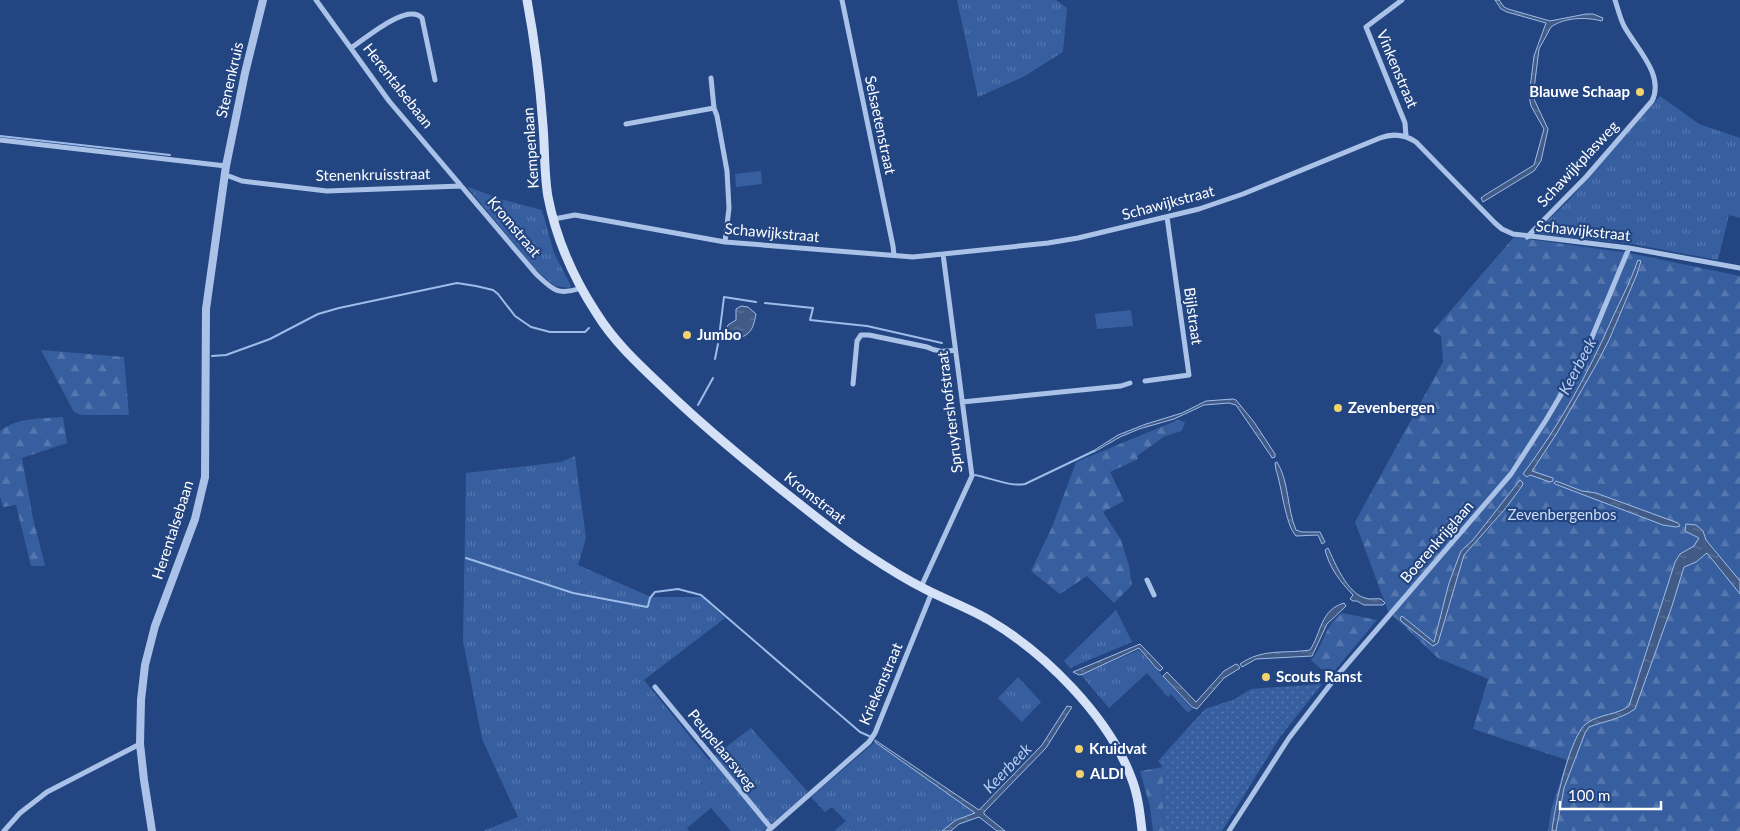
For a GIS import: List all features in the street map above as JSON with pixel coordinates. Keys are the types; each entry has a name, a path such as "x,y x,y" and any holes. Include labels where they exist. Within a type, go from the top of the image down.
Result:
{"main road":[{"name":"Kempenlaan","path":"527,0 540,89 547,190 554,219 571,267 581,288"},
{"name":"Kromstraat","path":"581,288 606,328 623,349 695,417 748,463 838,534 882,565 921,587 975,612 1017,637 1043,659 1100,721 1117,746 1137,797 1142,831"}],"street":[{"name":"Stenenkruis","path":"226,176 226,166 245,73 263,0"},
{"name":"Herentalsebaan","path":"316,0 389,101 462,186"},
{"name":"Selsaetenstraat","path":"842,0 894,255"},
{"name":"Vinkenstraat","path":"1402,0 1366,27 1406,123 1406,136"},
{"name":"Schawijkplasweg","path":"1526,237 1586,177 1656,94 1656,83 1652,73 1622,23 1615,0"},
{"path":"351,48 392,19 413,14 418,15 422,18 435,80"},
{"path":"711,78 714,108 727,171 729,208 725,242"},
{"path":"626,124 714,108"},
{"name":"Schawijkstraat","path":"554,219 579,215 725,242 913,256 1048,244 1199,209 1242,194 1388,135 1406,136 1416,142 1502,229 1513,234 1629,248 1740,268"},
{"path":"0,140 226,166"},
{"name":"Herentalsebaan","path":"152,831 140,744 141,700 145,665 155,626 195,519 206,477 206,309 226,176"},
{"name":"Stenenkruisstraat","path":"226,176 242,181 327,191 462,186"},
{"name":"Kromstraat","path":"462,186 530,268 552,289 559,292 569,292 581,288"},
{"name":"Bijlstraat","path":"1145,381 1189,375 1167,217"},
{"name":"Boerenkrijglaan","path":"1229,831 1289,738 1336,677 1511,474 1585,354 1629,248"},
{"name":"Spruytershofstraat","path":"921,587 972,476 943,254"},
{"path":"853,384 857,341 861,335 917,345 935,351 955,350"},
{"path":"962,402 1121,386 1130,383"},
{"path":"1147,580 1154,595"},
{"name":"Kriekenstraat","path":"769,829 869,742 875,733 932,592"},
{"name":"Peupelaarsweg","path":"655,687 769,829"},
{"path":"4,831 20,813 47,792 140,744"}],"green space":[{"path":"957,0 1056,0 1067,8 1063,52 1023,77 978,97"},
{"path":"1660,96 1699,124 1740,138 1740,218 1729,215 1718,260 1632,244 1540,234 1540,228 1568,201"},
{"path":"761,171 762,184 736,187 735,174"},
{"path":"469,187 500,199 542,210 554,253 571,286 569,288 555,286 536,270"},
{"name":"Zevenbergenbos","path":"1514,237 1629,253 1740,276 1740,831 1548,831 1551,810 1567,760 1473,729 1488,679 1438,658 1388,611 1355,522 1443,362 1441,336 1433,331"},
{"path":"1131,310 1133,326 1097,329 1095,314"},
{"path":"41,350 124,357 129,415 81,415 74,412"},
{"path":"63,417 67,443 22,458 33,518 45,566 31,566 16,505 3,507 0,496 0,431 7,426 22,421"},
{"path":"1178,420 1185,422 1182,431 1165,436 1137,456 1138,459 1110,472 1124,501 1103,512 1121,540 1129,566 1132,585 1114,603 1087,576 1060,594 1031,571 1052,527 1076,462"},
{"path":"575,456 586,538 578,565 651,597 702,597 725,618 644,680 709,760 751,728 808,792 763,831 731,831 711,808 687,828 689,831 483,831 518,817 482,739 463,641 466,473 561,462"},
{"path":"1116,610 1132,642 1070,668 1064,661"},
{"path":"1342,613 1377,620 1335,670 1321,669 1311,660 1331,624"},
{"path":"1139,650 1192,709 1188,713 1171,694 1168,697 1147,673 1109,708 1081,675"},
{"path":"1018,677 1041,702 1022,722 998,698"},
{"path":"1322,684 1280,737 1222,831 1164,831 1163,767 1158,761 1205,709 1235,699 1251,689"},
{"path":"875,742 975,813 956,820 942,831 836,831 846,821 832,807 825,812 811,797"},
{"path":"1163,767 1164,831 1153,831 1150,807 1140,771"}],"water":[{"path":"1495,0 1499,0 1508,9 1550,21 1586,14 1593,14 1603,18 1602,21 1583,19 1563,21 1551,27 1539,49 1533,97 1548,129 1541,161 1534,171 1483,202 1481,198 1485,195 1534,165 1544,129 1531,106 1529,96 1534,56 1546,23 1507,12 1501,9"},
{"path":"1638,260 1641,261 1637,274 1609,340 1557,433 1532,471 1553,478 1553,481 1550,482 1530,475 1527,477 1523,474 1561,418 1593,360"},
{"path":"741,306 748,307 756,314 752,328 742,337 734,335 727,328 728,325 736,320 736,309"},
{"path":"1236,400 1254,422 1275,454 1275,457 1272,458 1236,405 1229,403 1204,405 1174,419 1139,429 1093,451 1118,435 1182,413 1206,401"},
{"path":"1277,462 1284,478 1296,530 1320,532 1325,542 1322,544 1318,535 1296,536 1292,530 1286,514 1276,470 1275,463"},
{"path":"1520,480 1523,483 1522,486 1505,509 1464,555 1438,643 1433,646 1401,621 1400,618 1402,616 1434,642 1449,583 1461,551 1473,540"},
{"path":"1556,481 1582,491 1596,493 1678,523 1680,526 1663,525 1555,484"},
{"path":"1686,524 1696,525 1703,531 1706,540 1740,581 1740,594 1707,553 1696,562 1684,567 1635,709 1619,718 1589,727 1564,788 1556,831 1552,831 1564,773 1569,756 1581,730 1592,720 1629,706 1675,562 1680,554 1694,546 1699,538 1685,531"},
{"path":"1328,548 1347,584 1365,598 1381,599 1385,603 1383,605 1364,605 1350,599 1353,595 1333,569 1325,550"},
{"path":"1344,603 1346,606 1327,624 1312,656 1256,659 1242,667 1240,664 1257,656 1274,652 1310,650 1322,623 1330,611"},
{"path":"1140,644 1163,668 1160,671 1139,648 1083,674 1079,675 1073,672"},
{"path":"1236,664 1240,668 1224,678 1197,709 1192,707 1163,676 1167,672 1196,702 1224,671"},
{"path":"1067,706 1072,707 1046,748 984,812 1005,831 997,831 979,817 959,824 951,831 942,831 956,820 975,813 875,742 875,740 979,810 1042,745"}],"waterway":[{"path":"0,136 170,155"},
{"path":"212,356 226,355 270,339 318,314 457,283 493,290 515,316 531,327 550,332 585,332 589,328"},
{"path":"719,337 724,297 756,302"},
{"path":"765,303 813,308 810,320 867,326 942,343"},
{"path":"715,359 718,344"},
{"path":"698,405 713,378"},
{"path":"975,475 1007,483 1025,484 1094,451"},
{"path":"466,558 573,593 647,607 650,598 655,592 678,589 701,595 860,732 869,736"}],"place":[{"name":"Blauwe Schaap","path":"1640,92"},
{"name":"Jumbo","path":"687,335"},
{"name":"Zevenbergen","path":"1338,408"},
{"name":"Scouts Ranst","path":"1266,677"},
{"name":"Kruidvat","path":"1079,749"},
{"name":"ALDI","path":"1080,774"}],"water label":[{"name":"Keerbeek","path":"1577,366"},
{"name":"Keerbeek","path":"1007,768"}]}
